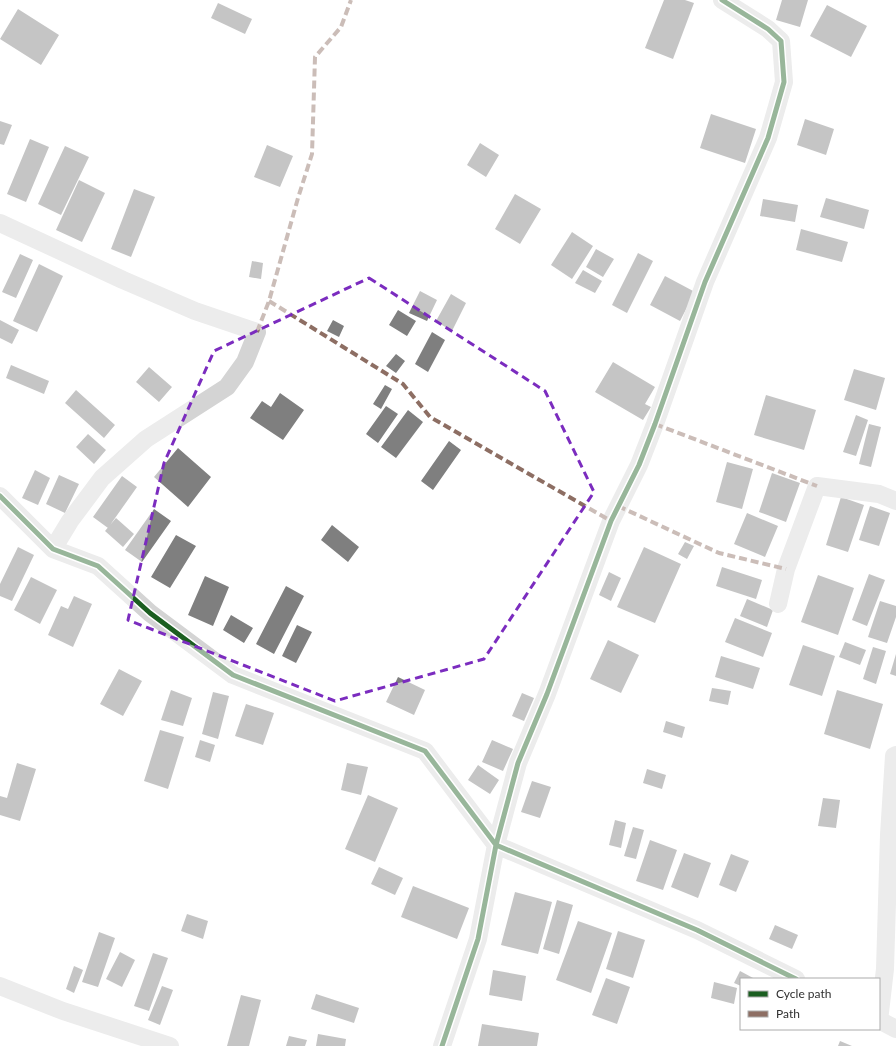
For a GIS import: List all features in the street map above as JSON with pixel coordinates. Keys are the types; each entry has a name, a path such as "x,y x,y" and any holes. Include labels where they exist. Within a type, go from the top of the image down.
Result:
{"street":[{"path":"442,1046 478,939 496,845 518,763 547,694 611,521 639,465 655,424 705,282 768,138 784,82 781,41 768,29 722,0"},
{"path":"0,223 123,280 195,311 257,332 245,362 227,387 146,439 102,478 70,521 52,549"},
{"path":"778,604 786,568 817,486 878,494 896,501"},
{"path":"0,496 52,549 98,566 150,613 233,675 425,751 496,845 697,930 794,978"},
{"path":"880,1012 885,969 889,835 894,756 896,755"},
{"path":"0,986 64,1011 170,1046"},
{"path":"880,1021 896,1029"}],"highlighted area":[{"path":"369,278 545,391 594,492 484,659 335,701 128,620 164,463 214,351"}],"building":[{"path":"664,0 685,0 694,3 673,59 645,48"},
{"path":"782,0 808,0 800,27 776,20"},
{"path":"218,3 252,19 245,34 211,18"},
{"path":"827,5 867,26 851,57 810,36"},
{"path":"18,9 59,35 41,65 0,39"},
{"path":"711,114 756,129 745,163 700,148"},
{"path":"805,119 834,129 826,155 797,145"},
{"path":"0,121 12,125 4,145 0,144"},
{"path":"30,139 49,147 26,202 7,194"},
{"path":"480,143 499,155 486,177 467,165"},
{"path":"267,145 293,156 280,187 254,177"},
{"path":"65,146 89,157 61,215 38,204"},
{"path":"79,180 105,193 82,242 56,230"},
{"path":"134,189 155,197 131,257 111,249"},
{"path":"515,194 541,209 520,244 495,229"},
{"path":"826,198 869,210 864,229 820,217"},
{"path":"763,199 798,205 795,222 760,216"},
{"path":"801,229 848,242 842,262 796,250"},
{"path":"572,232 593,246 572,279 551,265"},
{"path":"596,249 614,259 603,277 586,267"},
{"path":"638,253 653,261 627,313 612,305"},
{"path":"20,254 33,260 16,298 2,292"},
{"path":"252,261 263,263 261,279 249,277"},
{"path":"39,264 63,276 37,332 13,321"},
{"path":"583,270 602,281 595,293 575,283"},
{"path":"665,276 695,292 680,321 650,305"},
{"path":"420,291 437,300 427,321 409,313"},
{"path":"451,294 466,303 452,331 436,321"},
{"path":"398,310 416,321 407,336 389,325"},
{"path":"0,320 19,330 12,344 0,338"},
{"path":"333,320 344,326 339,337 327,331"},
{"path":"432,332 445,340 428,372 415,364"},
{"path":"396,354 405,361 396,373 386,366"},
{"path":"613,362 655,387 645,404 651,407 643,420 595,392"},
{"path":"11,365 49,381 44,394 6,378"},
{"path":"149,367 172,387 159,402 136,382"},
{"path":"854,369 885,378 876,410 844,400"},
{"path":"385,385 392,389 381,409 373,404"},
{"path":"76,390 115,425 104,438 65,403"},
{"path":"280,393 304,410 283,440 250,418 262,401 271,407"},
{"path":"766,395 816,410 804,450 754,435"},
{"path":"386,406 398,414 378,443 366,434"},
{"path":"408,410 423,422 396,458 381,447"},
{"path":"856,415 868,420 856,456 843,452"},
{"path":"869,424 881,427 871,467 859,464"},
{"path":"88,434 106,450 94,464 76,447"},
{"path":"449,441 461,450 433,490 421,481"},
{"path":"178,448 211,477 188,507 154,477"},
{"path":"727,462 753,469 742,509 716,502"},
{"path":"35,470 50,478 38,505 22,498"},
{"path":"772,473 800,483 786,522 759,512"},
{"path":"59,475 79,484 65,513 46,504"},
{"path":"122,476 137,487 108,528 93,517"},
{"path":"841,497 864,505 848,552 826,545"},
{"path":"870,506 890,513 879,546 859,540"},
{"path":"154,509 171,521 142,562 125,550"},
{"path":"747,513 778,526 765,557 734,544"},
{"path":"116,518 134,534 123,547 105,531"},
{"path":"332,525 359,547 348,562 321,540"},
{"path":"176,535 196,546 170,588 151,577"},
{"path":"685,542 694,546 687,559 678,554"},
{"path":"18,547 34,555 12,601 0,596 0,584"},
{"path":"644,547 681,564 655,623 617,607"},
{"path":"722,567 762,580 756,599 716,586"},
{"path":"609,572 621,578 611,601 599,595"},
{"path":"869,574 885,580 867,626 852,620"},
{"path":"818,575 854,588 838,635 801,622"},
{"path":"205,576 229,587 213,626 188,615"},
{"path":"31,577 57,590 40,624 14,610"},
{"path":"286,586 304,596 274,654 256,644"},
{"path":"74,596 92,604 73,647 48,635 61,606 68,609"},
{"path":"747,599 773,610 767,627 740,616"},
{"path":"880,601 896,606 896,617 887,643 868,637"},
{"path":"231,615 253,628 244,643 223,630"},
{"path":"735,618 772,633 763,657 725,642"},
{"path":"297,625 312,632 296,663 282,656"},
{"path":"608,640 639,655 621,693 590,679"},
{"path":"845,642 866,650 860,665 839,657"},
{"path":"803,645 835,656 822,696 789,685"},
{"path":"873,647 886,651 876,684 863,679"},
{"path":"896,654 896,676 890,674"},
{"path":"721,656 760,668 753,689 715,677"},
{"path":"119,669 142,681 123,716 100,704"},
{"path":"398,677 425,690 414,715 386,702"},
{"path":"712,688 731,691 728,705 709,701"},
{"path":"171,690 192,698 183,726 161,720"},
{"path":"837,690 883,704 870,749 824,734"},
{"path":"213,692 229,696 218,739 202,734"},
{"path":"522,693 534,698 524,721 512,716"},
{"path":"246,704 274,713 263,745 235,736"},
{"path":"666,721 685,727 682,738 663,732"},
{"path":"160,730 184,737 168,789 144,781"},
{"path":"200,740 215,745 210,762 195,757"},
{"path":"492,740 513,749 503,771 482,762"},
{"path":"17,763 36,769 20,821 0,815 0,796 7,798"},
{"path":"347,763 368,767 361,795 341,790"},
{"path":"478,765 499,780 490,794 468,780"},
{"path":"647,769 666,775 662,789 643,783"},
{"path":"532,781 551,787 540,818 521,812"},
{"path":"368,795 398,808 375,862 345,849"},
{"path":"823,798 840,800 836,828 818,826"},
{"path":"615,820 626,823 621,848 609,845"},
{"path":"633,827 644,830 636,859 624,856"},
{"path":"650,840 677,850 663,890 636,881"},
{"path":"684,853 711,863 698,898 671,887"},
{"path":"731,854 749,861 736,892 719,885"},
{"path":"379,867 403,878 395,895 371,884"},
{"path":"413,886 469,908 457,939 401,917"},
{"path":"515,892 552,902 538,954 501,945"},
{"path":"557,900 573,905 559,954 543,949"},
{"path":"187,914 208,921 203,939 181,931"},
{"path":"578,921 612,933 591,993 556,980"},
{"path":"775,925 798,935 792,949 769,939"},
{"path":"618,931 645,940 633,978 606,969"},
{"path":"99,932 115,938 98,987 82,982"},
{"path":"120,952 135,960 122,987 106,979"},
{"path":"153,953 168,958 149,1011 134,1006"},
{"path":"74,966 83,970 74,993 66,989"},
{"path":"493,970 526,976 522,1001 489,995"},
{"path":"740,971 753,978 740,978 740,986 734,983"},
{"path":"606,978 630,987 617,1024 592,1015"},
{"path":"714,982 737,988 734,1004 711,998"},
{"path":"162,986 173,990 160,1025 148,1020"},
{"path":"316,994 359,1008 354,1023 311,1009"},
{"path":"241,995 261,1000 249,1046 227,1046"},
{"path":"482,1024 539,1033 537,1046 478,1046"},
{"path":"318,1034 346,1039 345,1046 316,1046"},
{"path":"289,1036 307,1040 305,1046 286,1046"},
{"path":"840,1041 852,1046 838,1046"}],"marked path":[{"path":"257,332 269,301 312,154 315,57 341,27 351,0"},
{"path":"269,301 403,384 430,417 611,521"},
{"path":"655,424 817,486"},
{"path":"618,506 719,553 786,569"}],"cycle path":[{"path":"442,1046 478,939 496,845 518,763 547,694 611,521 639,465 655,424 705,282 768,138 784,82 781,41 768,29 722,0"},
{"path":"0,496 53,549 98,566 150,613 233,675 425,751 496,845 697,930 794,978"}]}
